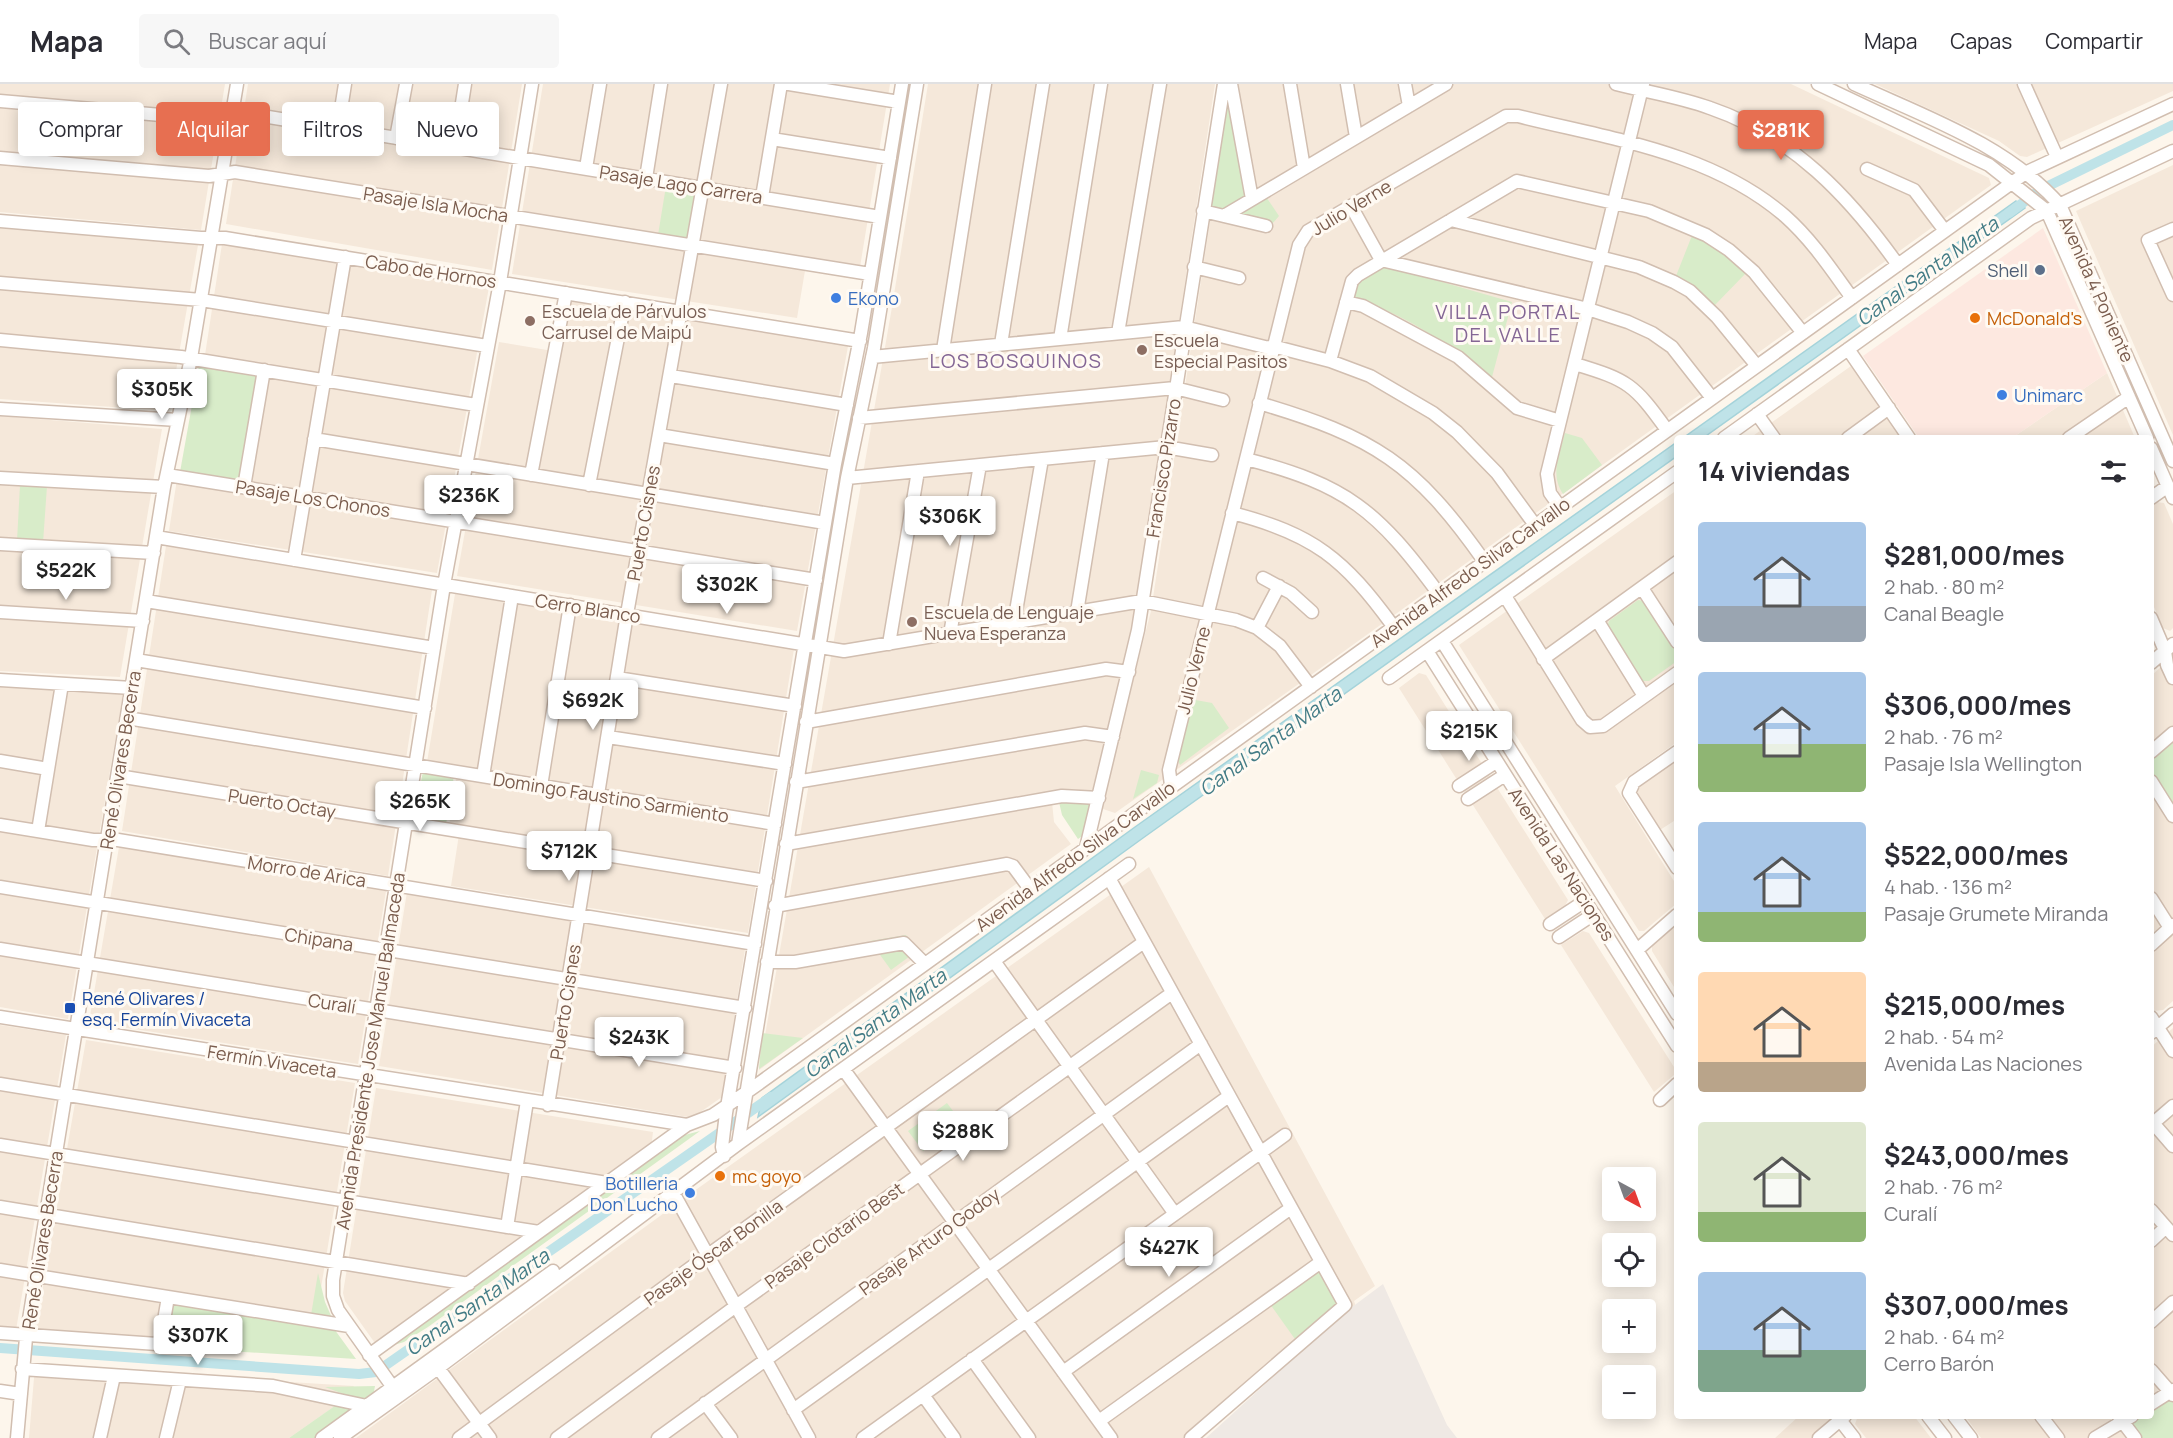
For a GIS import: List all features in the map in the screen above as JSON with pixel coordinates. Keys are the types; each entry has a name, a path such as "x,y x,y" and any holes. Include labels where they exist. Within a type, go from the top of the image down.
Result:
{"street":[{"name":"René Olivares Becerra","path":"234,102 237,84"},
{"path":"342,102 345,84"},
{"path":"403,102 406,84"},
{"path":"462,102 465,84"},
{"name":"Avenida Presidente Jose Manuel Balmaceda","path":"394,1388 348,1326 333,1296 336,1262 444,585 500,282 532,84"},
{"path":"586,168 600,84"},
{"path":"646,178 661,84"},
{"name":"Puerto Cisnes","path":"548,1105 627,614 683,312 721,84"},
{"path":"762,197 781,84"},
{"path":"789,84 899,102"},
{"path":"723,1148 727,1109 825,523 860,341 902,84"},
{"path":"738,1144 775,906 847,478 872,357 916,84"},
{"path":"943,350 985,84"},
{"path":"1001,344 1043,84"},
{"path":"1060,339 1101,84"},
{"path":"1118,333 1160,84"},
{"name":"Francisco Pizarro","path":"1086,848 1129,672 1142,601 1224,84"},
{"path":"1231,84 1252,199"},
{"path":"1290,84 1304,168"},
{"path":"1347,84 1356,137"},
{"path":"1405,84 1409,106"},
{"path":"1224,216 1446,84"},
{"path":"1616,84 1642,87 1725,113 1791,149 1812,165 1852,205 1898,265"},
{"name":"Avenida 4 Poniente","path":"1818,84 1968,154 2018,186 2043,208 2146,435"},
{"name":"Avenida 4 Poniente","path":"1854,84 1976,141 2031,176 2056,200 2173,461"},
{"path":"2024,84 2057,157"},
{"path":"1560,507 1550,493 1547,474 1642,87"},
{"name":"Pasaje Lago Carrera","path":"0,101 156,111"},
{"name":"Avenida Alfredo Silva Carvallo","path":"371,1358 687,1125 703,1121 746,1096 1171,785 1945,231 2018,186 2057,157 2173,104"},
{"name":"Julio Verne","path":"1171,785 1169,770 1302,237 1351,206 1509,115 1628,143 1700,164 1752,192 1803,233 1852,298"},
{"name":"Pasaje Lago Carrera","path":"384,136 396,138"},
{"path":"772,139 890,158"},
{"path":"1728,435 2043,208 2056,200 2173,151"},
{"name":"Pasaje Lago Carrera","path":"499,154 880,217"},
{"name":"René Olivares Becerra","path":"17,1438 23,1366 36,1276 153,553 201,300 225,156"},
{"name":"Pasaje Isla Mocha","path":"0,158 208,176 236,172 870,274"},
{"path":"1867,170 1914,190 1945,231"},
{"path":"1330,361 1352,281 1381,260 1517,181 1649,211 1680,223 1730,250 1764,283 1803,333"},
{"path":"1351,206 1381,260 1588,309 1628,322 1663,340 1680,356 1712,398"},
{"path":"1203,211 1266,226"},
{"path":"1451,220 1659,274 1690,291 1717,317 1757,366"},
{"name":"Cabo de Hornos","path":"0,221 211,238 566,292 860,341"},
{"path":"2173,229 2148,240 2173,295"},
{"path":"294,560 345,257"},
{"path":"1194,267 1239,278"},
{"path":"0,283 201,300 487,346"},
{"path":"531,475 566,292"},
{"path":"589,484 624,302"},
{"path":"1347,302 1363,306 1458,357 1517,408 1560,421"},
{"path":"872,357 1184,327 1330,361 1370,376 1403,393 1456,432 1497,473 1535,525"},
{"path":"0,340 190,358 476,405"},
{"path":"1848,350 1907,435"},
{"path":"1575,364 1627,383 1650,406 1667,430"},
{"path":"244,487 264,370"},
{"path":"671,376 847,405"},
{"path":"859,418 1175,388 1223,400"},
{"path":"2074,435 2129,397"},
{"path":"1259,403 1346,432 1397,462 1442,504 1484,561"},
{"path":"1852,435 1889,408"},
{"path":"0,409 178,420"},
{"path":"1757,414 1772,435"},
{"path":"659,435 835,464"},
{"path":"314,439 825,523"},
{"path":"847,478 1166,447 1212,455"},
{"path":"1077,612 1103,453"},
{"path":"2154,455 2173,498"},
{"path":"1014,623 1042,459"},
{"path":"1246,459 1307,476 1352,500 1390,531 1439,594"},
{"path":"950,634 980,465"},
{"path":"889,644 918,471"},
{"path":"1389,678 1674,474"},
{"name":"Pasaje Los Chonos","path":"0,478 165,481 244,487 816,580"},
{"path":"2154,496 2168,486"},
{"path":"1232,513 1277,525 1321,548 1358,580 1393,626"},
{"name":"Cerro Blanco","path":"156,537 848,651 1142,601 1207,613 1257,628 1280,646 1311,687"},
{"path":"0,544 153,553"},
{"path":"1543,659 1674,564"},
{"path":"1263,578 1279,586 1312,612"},
{"path":"1257,628 1279,586"},
{"path":"1642,588 1674,637"},
{"path":"483,776 512,596"},
{"path":"1505,596 1543,659 1585,723 1590,727 1603,726 1674,675"},
{"path":"146,601 434,648"},
{"path":"541,786 570,605"},
{"path":"0,612 143,621"},
{"path":"1597,620 1644,696"},
{"path":"2154,623 2169,647 2173,678"},
{"name":"Avenida Las Naciones","path":"1442,641 1674,1009"},
{"path":"2154,660 2169,647"},
{"name":"Avenida Las Naciones","path":"1427,651 1674,1041"},
{"path":"136,660 424,708"},
{"path":"806,722 1106,669 1129,672"},
{"path":"617,678 795,706"},
{"path":"0,680 132,688"},
{"path":"38,831 62,684"},
{"name":"Domingo Faustino Sarmiento","path":"127,718 775,824"},
{"path":"796,782 1085,732 1113,736"},
{"path":"2154,749 2173,733"},
{"path":"608,737 785,764"},
{"path":"1674,754 1634,782 1629,793 1674,863"},
{"path":"0,761 48,769"},
{"path":"1460,786 1496,762"},
{"path":"1468,799 1505,775"},
{"name":"Puerto Octay","path":"118,776 765,881"},
{"path":"2154,787 2173,816"},
{"path":"786,844 1062,796 1099,798"},
{"name":"Morro de Arica","path":"0,825 93,840 108,839 755,944"},
{"path":"775,906 1007,864 1013,866 1030,889"},
{"name":"Avenida Alfredo Silva Carvallo","path":"322,1438 394,1388 435,1364 723,1148 738,1144 844,1070 1129,864"},
{"path":"1109,878 1345,1305 1191,1438"},
{"name":"Chipana","path":"0,887 745,1008"},
{"path":"1550,924 1585,901"},
{"path":"2154,902 2171,927 2154,942"},
{"path":"1559,937 1594,914"},
{"path":"1637,950 1674,918"},
{"name":"Pasaje Óscar Bonilla","path":"459,1438 708,1255 1144,942"},
{"path":"766,962 788,963 904,943 925,964"},
{"name":"Curalí","path":"0,949 735,1068"},
{"path":"994,961 1175,1214"},
{"name":"Pasaje Clotario Best","path":"557,1438 736,1306 1172,993"},
{"path":"2154,1025 2173,1014"},
{"name":"Fermín Vivaceta","path":"0,1017 548,1105 687,1125"},
{"path":"2154,1027 2173,1051"},
{"name":"Pasaje Arturo Godoy","path":"658,1438 1201,1044"},
{"path":"844,1070 1111,1438"},
{"path":"0,1084 607,1183"},
{"path":"1660,1100 1674,1087"},
{"path":"793,1410 1230,1096"},
{"path":"507,1227 527,1101"},
{"path":"2154,1122 2173,1106"},
{"path":"2154,1126 2173,1146"},
{"path":"863,1438 1285,1135"},
{"path":"0,1145 539,1232"},
{"path":"671,1189 809,1438"},
{"path":"0,1207 469,1284"},
{"path":"1064,1372 1291,1208"},
{"path":"2154,1213 2170,1231 2154,1239"},
{"path":"1099,1421 1321,1262"},
{"path":"0,1270 348,1326"},
{"path":"0,1333 157,1344 161,1338 168,1297"},
{"path":"2154,1319 2173,1302"},
{"path":"972,1359 1029,1438"},
{"path":"435,1364 490,1438"},
{"path":"23,1366 114,1376 273,1386 367,1406"},
{"path":"2154,1373 2172,1392 2154,1402"},
{"path":"100,1438 114,1376"},
{"path":"166,1438 180,1380"},
{"name":"Avenida Alfredo Silva Carvallo","path":"340,1438 394,1388"},
{"path":"0,1390 21,1394"},
{"path":"923,1395 954,1438"},
{"path":"705,1403 731,1438"},
{"path":"1819,1438 1842,1419"},
{"path":"1844,1419 1854,1438"},
{"path":"1930,1419 1945,1438"},
{"path":"1956,1419 1971,1438"},
{"path":"2043,1419 2058,1438"},
{"path":"2095,1438 2123,1419"},
{"path":"2125,1419 2135,1438"}],"shaded area":[{"path":"0,84 225,84 222,102 156,102 156,156 213,156 201,230 0,212"},
{"path":"248,84 522,84 492,270 226,224 237,156 270,156 270,102 245,102"},
{"path":"543,84 890,84 860,267 807,259 797,318 512,274"},
{"path":"928,84 1215,84 1133,626 1092,792 1070,789 1051,792 1054,822 1071,844 759,1070 892,307"},
{"path":"1234,84 1791,84 1989,178 1991,185 1293,688 1115,813 1100,808 1151,611 1211,215 1268,234 1277,215 1262,189 1254,187"},
{"path":"1875,84 2173,84 2173,91 2027,157 2020,156 1999,141"},
{"path":"2173,165 2173,435 2076,211"},
{"path":"0,226 198,245 169,411 0,399"},
{"path":"2043,228 2107,373 2016,435 1917,435 1863,356"},
{"path":"222,244 489,287 437,573 169,531 177,479 247,492 205,355"},
{"path":"569,300 848,346 797,631 457,576 499,342 559,352"},
{"path":"1851,366 1900,435 1754,435"},
{"path":"2107,373 2134,435 2016,435"},
{"path":"0,416 162,429 120,677 0,671"},
{"path":"1674,492 1674,744 1615,786 1674,881 1674,906 1644,931 1639,931 1459,645"},
{"path":"2154,503 2164,503 2173,524 2173,628 2170,631 2163,628 2154,607"},
{"path":"166,546 432,590 388,876 122,831"},
{"path":"455,594 794,649 748,933 451,886 460,828 449,826 458,767 427,762"},
{"path":"2173,656 2173,1001 2163,1010 2155,1011 2154,1009 2154,673"},
{"path":"1419,673 1426,675 1568,900 1565,906 1545,919 1399,688"},
{"path":"0,687 123,694 68,1019 0,1007"},
{"path":"1674,762 1674,821 1660,830 1637,795 1638,788"},
{"path":"119,847 386,891 358,1064 89,1022"},
{"path":"1149,867 1375,1286 1354,1301 1356,1307 1342,1313 1199,1438 356,1438 697,1189"},
{"path":"407,892 745,949 722,1097 699,1113 688,1117 379,1066"},
{"path":"1674,926 1674,987 1652,951 1652,945"},
{"path":"1583,931 1589,933 1674,1067 1674,1075 1654,1092 1561,945"},
{"path":"0,1025 66,1035 16,1330 0,1328"},
{"path":"2173,1028 2173,1438 1981,1438 1967,1419 2154,1419 2154,1044"},
{"path":"86,1040 355,1083 316,1318 158,1340 35,1332"},
{"path":"376,1088 653,1132 651,1148 377,1346 345,1301 343,1293"},
{"path":"1383,1284 1447,1425 1457,1438 1206,1438 1340,1316"},
{"path":"35,1366 354,1386 348,1397 289,1438 29,1438"},
{"path":"1796,1419 1834,1419 1813,1438 1775,1438"},
{"path":"1857,1419 1916,1419 1931,1438 1866,1438 1855,1424"}],"green space":[{"path":"1230,90 1248,197 1226,210 1210,208"},
{"path":"666,186 700,191 692,240 658,235"},
{"path":"1265,195 1279,216 1273,223 1238,213"},
{"path":"1693,233 1719,249 1747,272 1714,306 1698,289 1676,276"},
{"name":"VILLA PORTAL DEL VALLE","path":"1379,264 1512,302 1492,377 1406,320 1369,304 1350,299 1356,282"},
{"path":"199,366 257,373 239,484 180,472"},
{"path":"1565,433 1582,438 1602,465 1563,494 1556,472"},
{"path":"20,485 47,486 43,543 17,541"},
{"path":"1638,600 1644,601 1674,648 1674,663 1649,681 1642,681 1607,627 1609,621"},
{"path":"1190,699 1212,703 1229,728 1180,765 1177,758"},
{"path":"2173,738 2173,806 2154,776 2154,754"},
{"path":"1141,770 1159,775 1157,783 1133,799"},
{"path":"423,771 454,776 446,824 414,818"},
{"path":"1074,800 1091,804 1085,834 1078,839 1062,815 1059,802"},
{"path":"906,935 917,951 891,970 870,941"},
{"path":"762,1033 803,1038 759,1069"},
{"path":"947,1103 962,1123 923,1151 908,1131"},
{"path":"700,1131 428,1327 404,1342 381,1349 677,1137"},
{"path":"1319,1268 1341,1304 1297,1342 1270,1304"},
{"path":"318,1273 325,1302 332,1318 311,1315"},
{"path":"173,1303 332,1326 356,1359 165,1347"},
{"path":"375,1386 373,1396 316,1438 289,1438 349,1396 325,1387"},
{"path":"2173,1397 2173,1438 2141,1438 2131,1421 2154,1419 2154,1406"}],"water":[{"path":"2016,201 2025,208 1707,435 1687,435"},
{"path":"1674,444 1674,458 758,1117 762,1098 1135,827"}],"waterway":[{"name":"Canal Santa Marta","path":"2009,213 2040,190 2173,125"},
{"name":"Canal Santa Marta","path":"0,1348 359,1374 376,1372 771,1097"}],"place":[{"name":"Shell","path":"2040,270"},
{"name":"Ekono","path":"836,298"},
{"name":"McDonald's","path":"1975,318"},
{"name":"Escuela de Párvulos Carrusel de Maipú","path":"530,321"},
{"name":"Escuela Especial Pasitos","path":"1142,350"},
{"name":"Unimarc","path":"2002,395"},
{"name":"Escuela de Lenguaje Nueva Esperanza","path":"912,622"},
{"name":"René Olivares / esq. Fermín Vivaceta","path":"70,1008"},
{"name":"mc goyo","path":"720,1176"},
{"name":"Botilleria Don Lucho","path":"690,1193"}],"district":[{"name":"VILLA PORTAL DEL VALLE","path":"1508,322"},
{"name":"LOS BOSQUINOS","path":"1016,360"}]}
